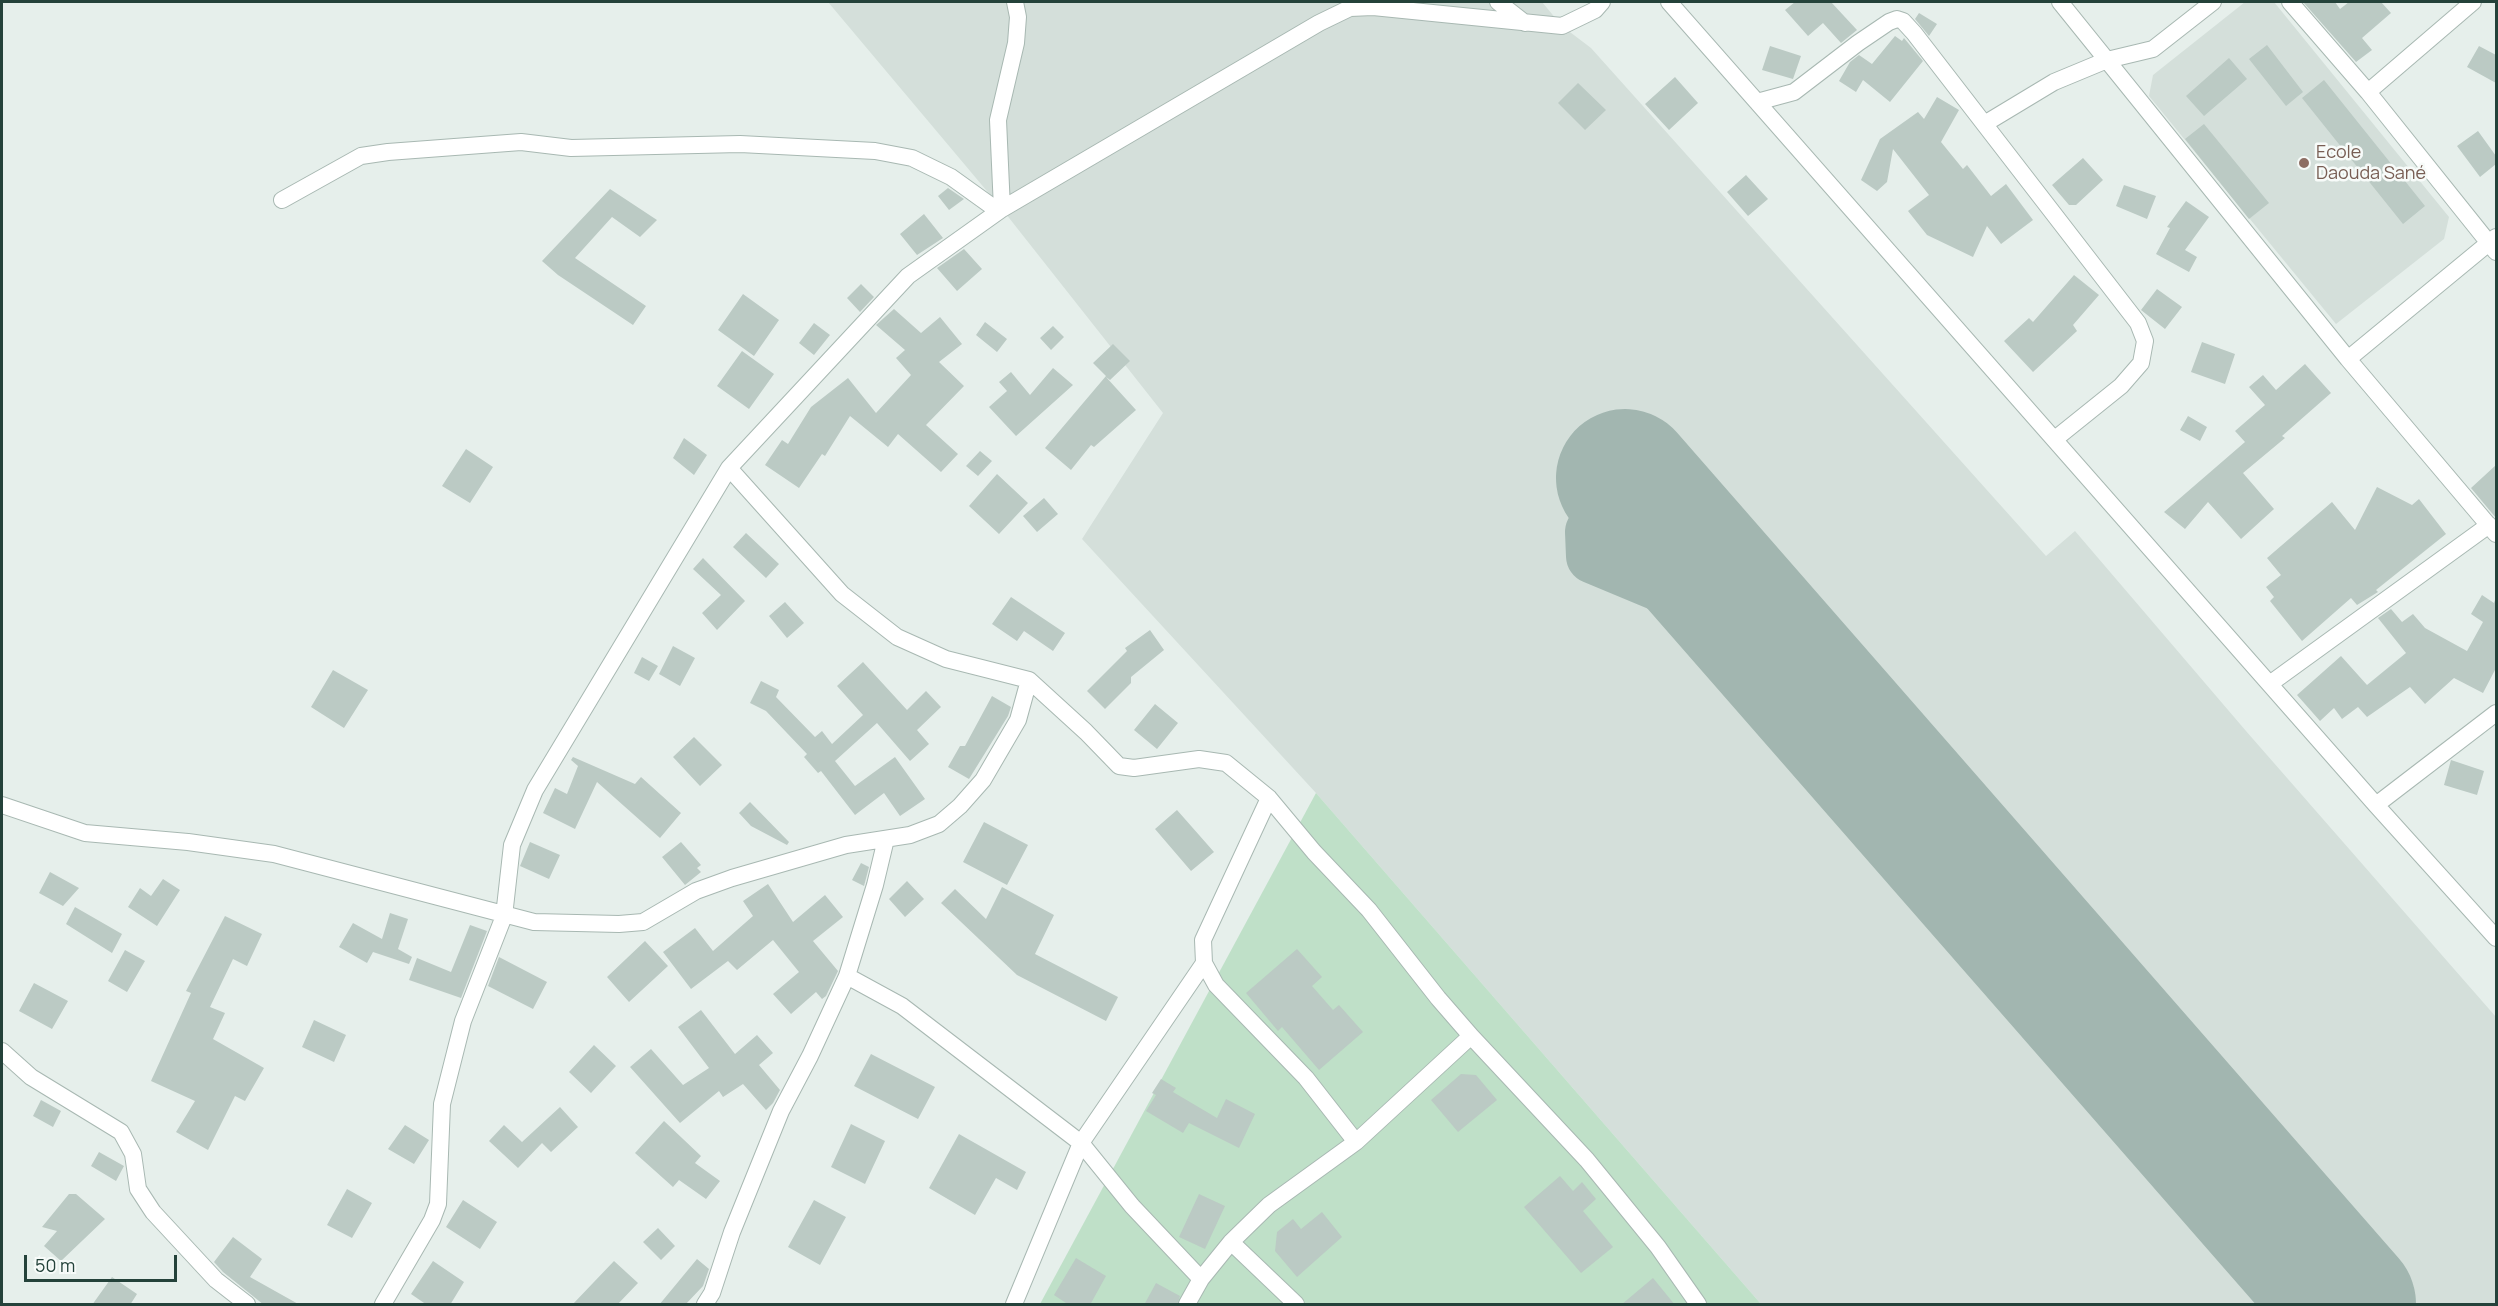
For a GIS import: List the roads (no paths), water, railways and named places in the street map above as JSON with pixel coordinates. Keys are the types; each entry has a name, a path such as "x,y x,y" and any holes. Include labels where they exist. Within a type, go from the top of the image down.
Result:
{"street":[{"path":"1002,209 998,120 1016,43 1018,17 1015,2"},
{"path":"1498,2 1525,23"},
{"path":"383,1305 432,1220 438,1203 442,1104 463,1021 504,916 512,845 535,789 729,468 908,276 1002,209 1319,23 1350,8 1373,7 1562,26 1595,10 1602,2"},
{"path":"1669,2 2271,683 2376,805 2496,938"},
{"path":"2060,2 2348,359 2493,530 2271,683"},
{"path":"1986,123 2054,82 2107,60 2153,49 2213,2"},
{"path":"2290,2 2494,244 2348,359"},
{"path":"2368,92 2473,2"},
{"path":"1757,102 1794,92 1858,43 1898,19 1914,33 1986,123 2138,323 2145,340 2141,363 2121,386 2055,439"},
{"path":"282,200 361,156 388,152 521,142 571,148 740,144 875,151 912,158 951,177 990,205 1002,209"},
{"path":"729,468 842,594 897,637 946,659 1029,680 1119,766 1143,767 1199,759 1226,763 1269,798 1314,852 1369,910 1437,998 1587,1160 1658,1247 1698,1305"},
{"path":"2,805 85,833 188,842 274,854 475,905 504,916 562,924 643,922 696,891 732,878 846,846 910,835 939,824 960,806 982,780 1018,720 1029,680"},
{"path":"2376,805 2496,713"},
{"path":"1269,798 1203,940 1204,963 1216,985 1306,1078 1356,1142"},
{"path":"705,1305 712,1293 732,1232 781,1111 810,1056 847,976 875,885 886,839"},
{"path":"1014,1305 1081,1143 1204,963"},
{"path":"847,976 902,1006 1081,1143 1131,1206 1201,1279"},
{"path":"1187,1305 1201,1279 1231,1242 1269,1205 1356,1142 1471,1036"},
{"path":"2,1051 47,1089 121,1132 133,1154 138,1189 153,1212 216,1280 247,1305"},
{"path":"1231,1242 1296,1305"}],"place":[{"name":"Ecole Daouda Sané","path":"2304,163"}]}
